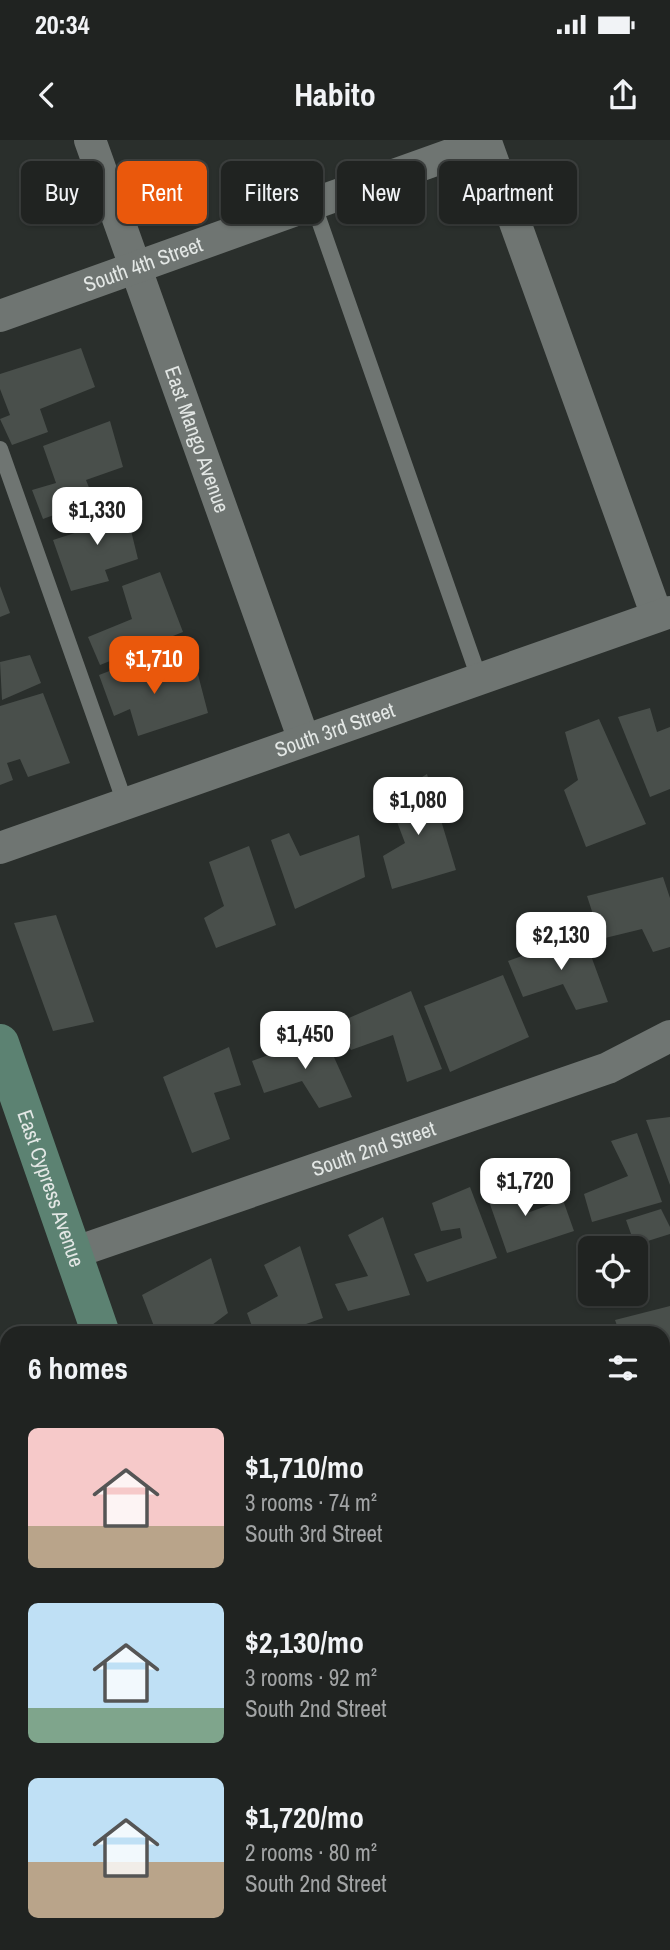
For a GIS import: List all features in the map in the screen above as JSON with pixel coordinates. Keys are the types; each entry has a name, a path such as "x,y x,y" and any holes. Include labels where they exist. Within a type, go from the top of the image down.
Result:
{"street":[{"name":"East Mango Avenue","path":"90,140 304,740"},
{"name":"South 4th Street","path":"323,199 486,142 664,614"},
{"name":"South 4th Street","path":"0,316 255,224"},
{"name":"South 3rd Street","path":"0,848 664,614"},
{"name":"South 2nd Street","path":"73,1252 608,1068 670,1036"},
{"name":"East Cypress Avenue","path":"0,1043 98,1326"}],"lane":[{"path":"320,224 479,678"},
{"path":"0,449 125,803"}],"building":[{"path":"81,348 95,387 40,409 48,432 12,445 0,419 10,415 0,389 0,374"},
{"path":"110,421 123,467 86,480 94,500 43,519 32,490 56,483 43,446"},
{"path":"124,502 138,559 105,570 109,581 71,591 53,540 87,529 84,513"},
{"path":"160,572 183,632 100,665 88,637 132,619 122,586"},
{"path":"0,586 10,613 0,617"},
{"path":"30,655 41,683 2,700 0,662"},
{"path":"141,659 147,678 196,667 208,713 138,736 130,709 114,716 99,675"},
{"path":"43,693 70,763 28,777 20,759 7,763 13,780 0,785 0,706"},
{"path":"650,708 657,732 670,727 670,789 650,797 618,717"},
{"path":"599,719 646,824 586,847 564,790 578,780 565,732"},
{"path":"427,774 456,870 392,889 383,856 405,843 388,798"},
{"path":"289,833 300,856 359,835 365,877 295,909 271,840"},
{"path":"249,846 276,925 216,948 204,918 224,906 209,862"},
{"path":"663,877 670,898 670,947 653,952 642,929 601,939 587,896"},
{"path":"56,915 94,1022 53,1031 14,923"},
{"path":"583,934 608,1002 576,1010 563,984 523,997 508,961"},
{"path":"503,975 529,1037 450,1072 424,1006"},
{"path":"411,991 442,1069 407,1082 393,1035 351,1050 335,1024"},
{"path":"324,1035 352,1097 319,1108 302,1081 264,1093 252,1061"},
{"path":"229,1047 241,1085 214,1093 230,1139 192,1153 163,1077"},
{"path":"670,1117 670,1185 646,1120"},
{"path":"637,1133 662,1202 592,1222 584,1194 628,1176 611,1141"},
{"path":"511,1176 527,1213 563,1200 574,1231 507,1253 484,1187"},
{"path":"470,1187 497,1258 427,1282 414,1254 462,1238 460,1228 441,1231 432,1203"},
{"path":"661,1209 670,1227 670,1234 648,1241 648,1236 632,1236 626,1220"},
{"path":"383,1217 410,1295 348,1311 335,1284 368,1276 348,1235"},
{"path":"300,1246 323,1318 300,1326 252,1326 247,1313 278,1296 264,1265"},
{"path":"211,1258 228,1313 211,1326 154,1326 142,1295"},
{"path":"670,1306 670,1326 617,1326 615,1320"}]}
